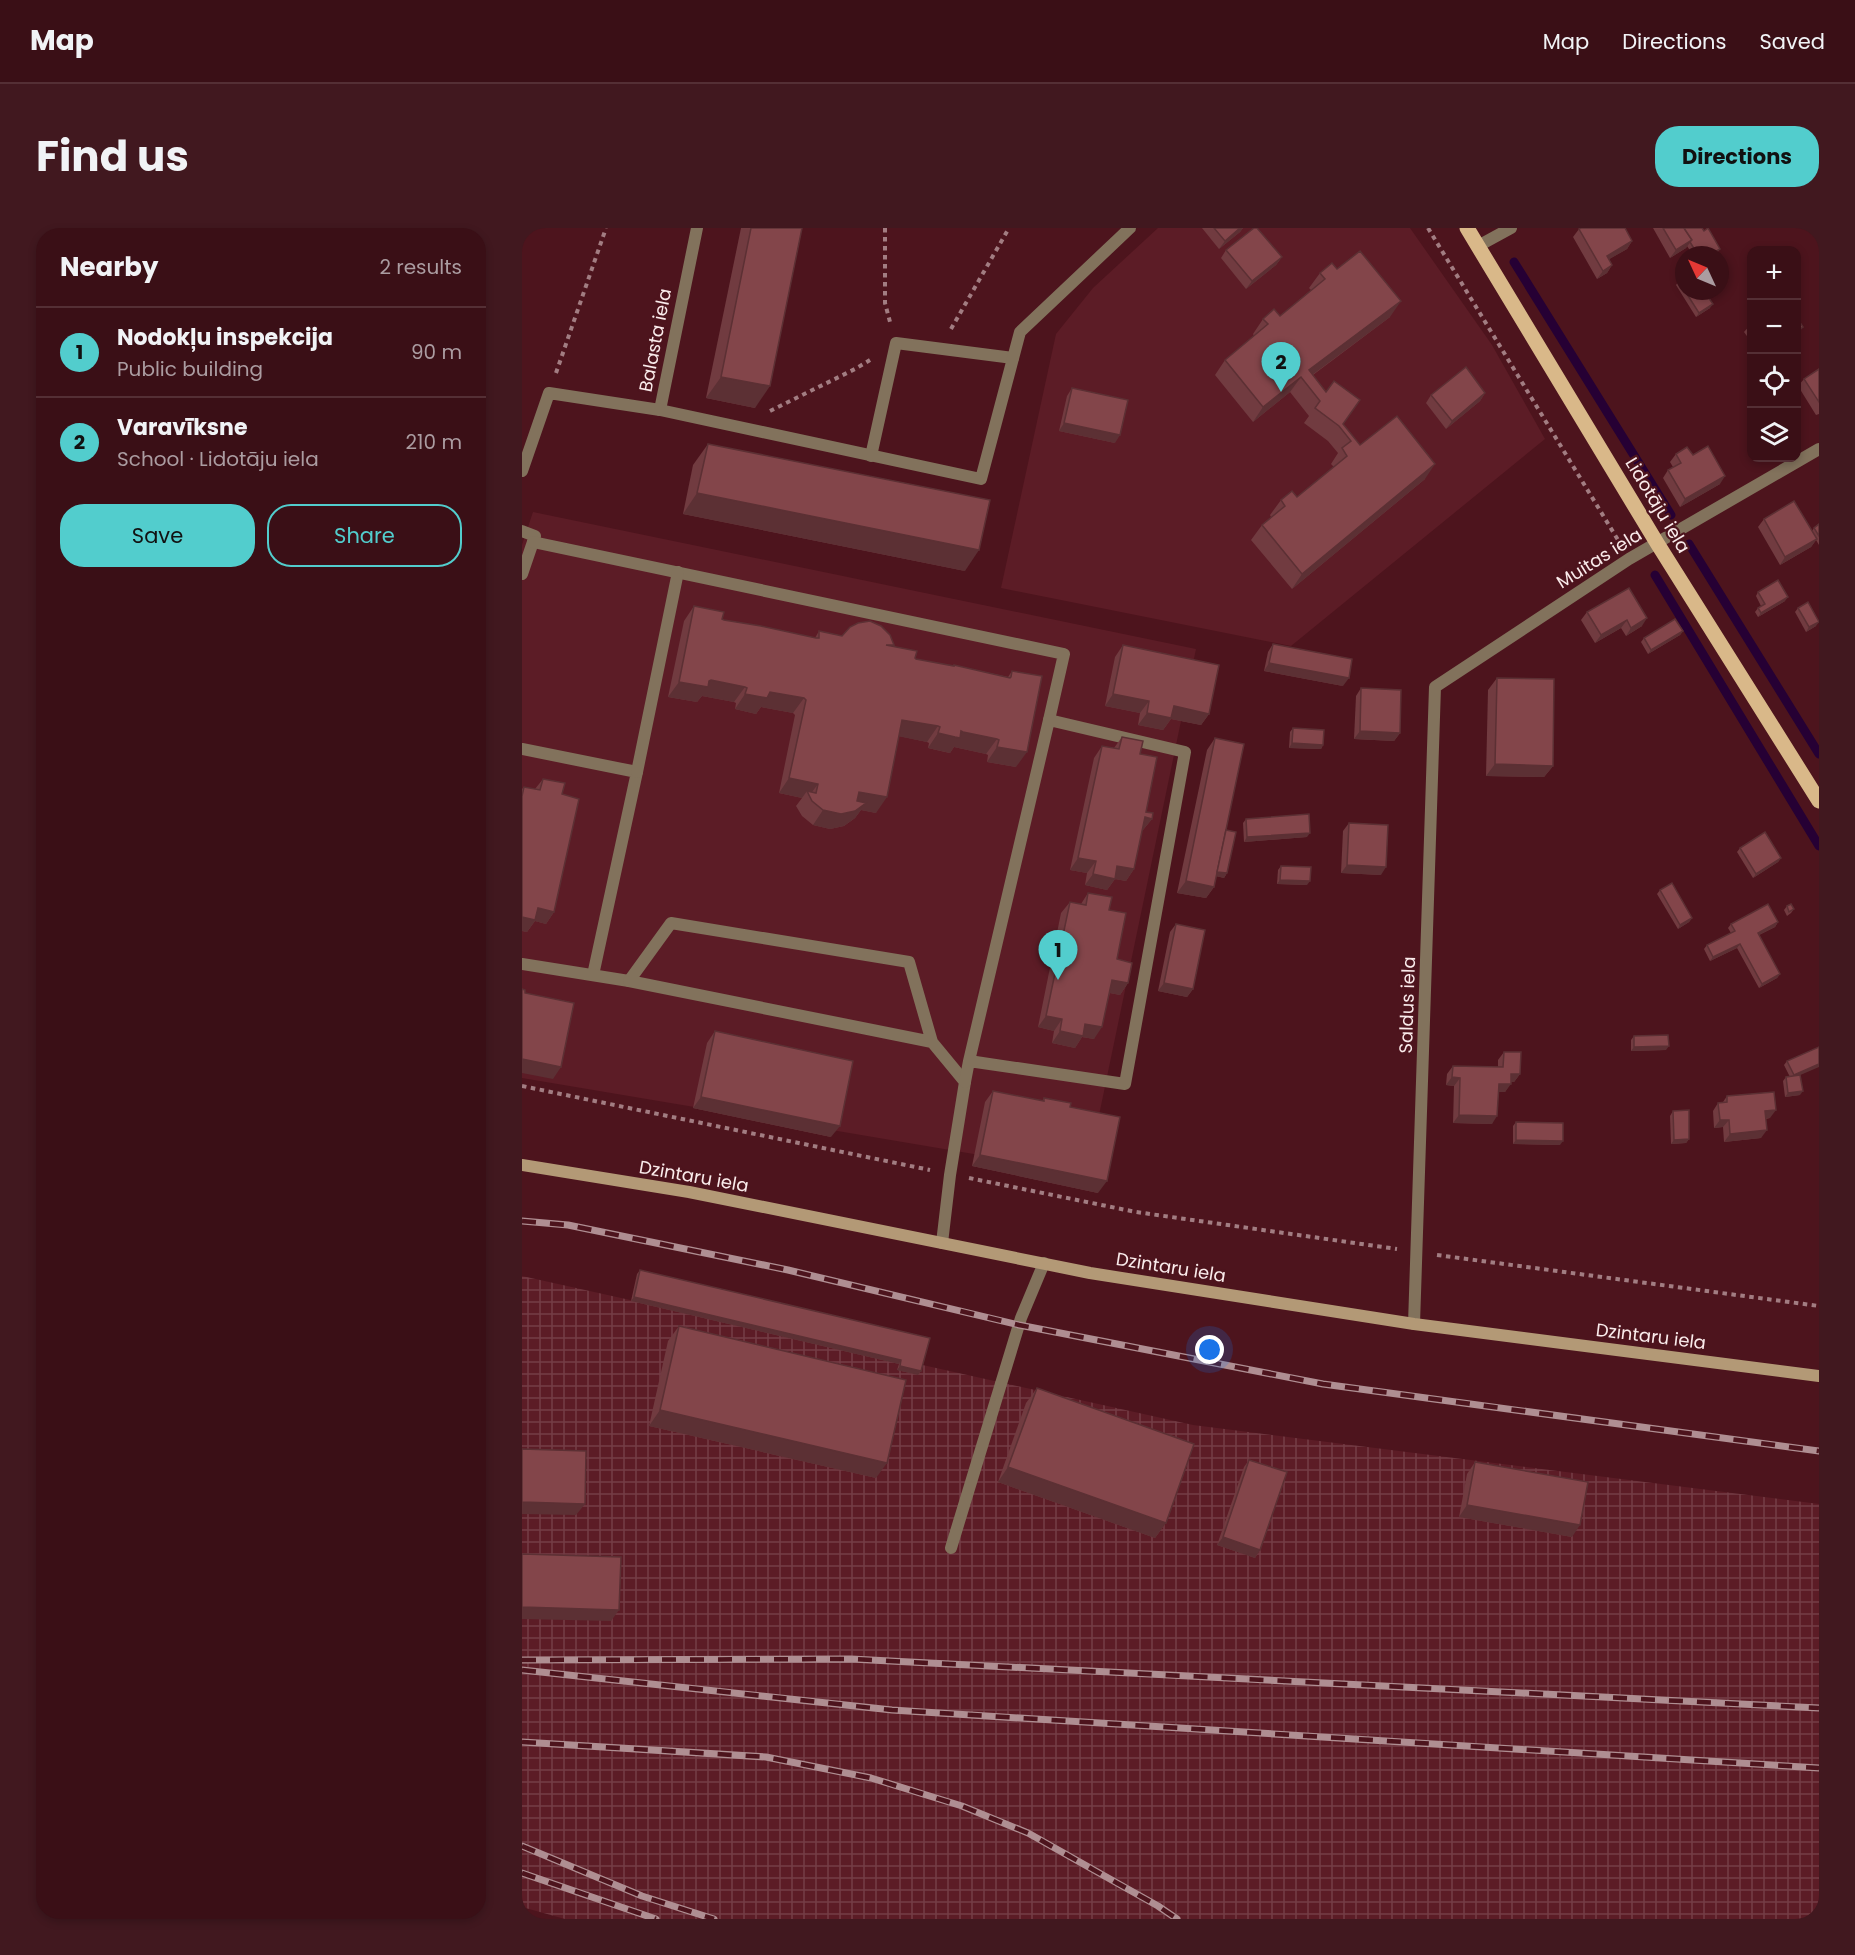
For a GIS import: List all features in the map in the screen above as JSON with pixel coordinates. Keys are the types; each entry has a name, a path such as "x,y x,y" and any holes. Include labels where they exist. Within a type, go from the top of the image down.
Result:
{"main road":[{"name":"Lidotāju iela","path":"1467,228 1658,543 1819,801"}],"street":[{"name":"Balasta iela","path":"549,393 660,410 697,228"},
{"path":"660,410 981,479 1020,332 1130,228"},
{"path":"1479,246 1511,228"},
{"path":"871,456 896,343 1013,358"},
{"path":"522,471 549,393"},
{"name":"Muitas iela","path":"1434,687 1629,559 1819,449"},
{"path":"522,531 536,536 522,574"},
{"path":"533,542 1064,654 969,1060 950,1174 942,1243"},
{"path":"593,975 678,572"},
{"name":"Saldus iela","path":"1414,1324 1434,687"},
{"path":"969,1060 1125,1084 1185,752 1049,720"},
{"path":"522,749 637,772"},
{"path":"628,981 671,923 909,962 932,1042 965,1082"},
{"path":"522,964 628,981 932,1042"},
{"name":"Dzintaru iela","path":"522,1165 690,1192 1090,1273 1414,1324 1819,1376"},
{"path":"951,1548 1020,1318 1044,1263"}],"path":[{"path":"549,393 606,228"},
{"path":"739,427 855,369 896,343 885,303 885,228"},
{"path":"939,349 1009,228"},
{"path":"1428,228 1629,559"},
{"path":"522,1086 1136,1212 1819,1306"}],"shaded area":[{"path":"1158,228 1410,228 1492,345 1545,439 1291,646 1001,588 1056,334 1093,288"},
{"path":"533,512 1196,649 1087,1173 522,1078 522,545"},
{"path":"522,1276 1193,1425 1819,1504 1819,1919 565,1919 522,1907"}],"building":[{"path":"751,228 802,228 770,386 721,377"},
{"path":"1214,228 1240,228 1225,241"},
{"path":"1257,228 1282,257 1252,281 1226,250"},
{"path":"1625,228 1632,241 1607,256 1612,265 1603,271 1579,229"},
{"path":"1663,228 1684,228 1692,240 1682,246 1675,246 1675,248"},
{"path":"1684,228 1702,228 1704,231 1708,228 1718,246 1692,246 1690,242 1692,240"},
{"path":"1360,251 1401,301 1309,370 1326,392 1334,381 1360,400 1343,424 1360,445 1397,416 1435,464 1302,574 1262,525 1285,506 1281,500 1292,491 1297,497 1347,456 1342,448 1351,441 1339,426 1315,408 1320,401 1301,377 1263,407 1225,360 1268,324 1263,319 1274,309 1280,316 1325,279 1320,273 1332,263 1337,269"},
{"path":"1691,300 1710,300 1713,304 1699,313"},
{"path":"1466,367 1485,393 1452,421 1431,395"},
{"path":"1819,369 1819,402 1804,379"},
{"path":"1072,388 1128,400 1120,435 1064,423"},
{"path":"708,444 990,500 979,550 697,493"},
{"path":"1708,446 1725,476 1685,499 1668,470 1681,463 1676,454 1687,447 1693,455"},
{"path":"1794,501 1817,539 1785,557 1764,519"},
{"path":"1819,524 1819,536 1814,528"},
{"path":"1778,580 1788,597 1761,613 1758,608 1765,604 1758,592"},
{"path":"1629,588 1647,618 1631,628 1627,620 1601,635 1587,612"},
{"path":"1808,602 1819,622 1809,627 1798,608"},
{"path":"694,606 724,612 722,619 724,620 816,638 819,638 819,631 842,636 850,627 870,621 881,626 890,635 894,645 886,645 917,651 916,659 1010,678 1012,671 1042,676 1027,752 997,747 999,740 997,739 961,731 960,738 938,733 940,727 938,726 902,720 887,797 859,792 857,801 866,803 855,811 841,814 823,810 812,801 807,791 816,793 818,784 789,778 806,700 804,698 770,692 767,698 745,694 747,688 745,687 711,680 708,687 679,682"},
{"path":"1675,619 1683,631 1651,650 1644,638"},
{"path":"1273,644 1352,659 1349,678 1269,663"},
{"path":"1123,645 1219,665 1209,714 1174,706 1171,718 1147,713 1149,701 1113,694"},
{"path":"1497,678 1554,679 1553,766 1495,764"},
{"path":"1361,688 1401,690 1400,733 1360,731"},
{"path":"1293,728 1324,730 1323,745 1292,743"},
{"path":"1122,737 1143,741 1140,754 1157,757 1146,812 1153,813 1152,819 1145,817 1134,869 1117,866 1115,879 1093,874 1096,861 1078,858 1102,746 1119,749"},
{"path":"1215,738 1244,744 1214,887 1186,881"},
{"path":"543,779 565,783 562,794 579,799 554,912 538,908 535,920 522,917 522,796 524,787 540,790"},
{"path":"1309,814 1310,833 1247,837 1246,819"},
{"path":"1349,823 1388,825 1386,867 1347,865"},
{"path":"1226,830 1236,832 1227,873 1217,872"},
{"path":"1765,832 1781,858 1756,874 1740,848"},
{"path":"1281,866 1311,867 1310,881 1280,880"},
{"path":"1672,883 1692,918 1680,925 1660,890"},
{"path":"1088,893 1112,897 1109,910 1126,913 1117,959 1132,963 1128,983 1112,980 1102,1027 1085,1024 1083,1036 1060,1031 1062,1019 1046,1016 1070,902 1086,905"},
{"path":"1768,904 1778,922 1758,933 1780,974 1762,984 1740,944 1713,957 1707,945 1735,931 1731,924"},
{"path":"1791,904 1794,909 1789,912 1787,906"},
{"path":"1176,924 1205,930 1193,989 1164,983"},
{"path":"522,989 525,993 574,1003 561,1067 522,1059"},
{"path":"715,1031 853,1061 840,1126 701,1097"},
{"path":"1668,1035 1669,1046 1634,1047 1634,1036"},
{"path":"1819,1047 1819,1064 1794,1075 1787,1061"},
{"path":"1504,1052 1521,1052 1520,1074 1511,1074 1511,1084 1499,1084 1497,1116 1459,1115 1460,1078 1452,1077 1453,1066 1503,1067"},
{"path":"1800,1075 1803,1091 1788,1093 1786,1077"},
{"path":"993,1091 1044,1101 1044,1098 1071,1103 1070,1107 1120,1117 1107,1181 980,1155"},
{"path":"1774,1092 1776,1110 1765,1111 1767,1130 1730,1134 1729,1120 1720,1120 1718,1103 1727,1102 1727,1096"},
{"path":"1689,1110 1689,1139 1674,1140 1673,1111"},
{"path":"1516,1122 1563,1123 1563,1141 1516,1140"},
{"path":"640,1270 930,1338 921,1371 900,1366 901,1360 634,1297"},
{"path":"679,1326 906,1380 887,1463 660,1410"},
{"path":"1037,1388 1194,1444 1166,1523 1008,1467"},
{"path":"522,1449 586,1451 585,1504 522,1502"},
{"path":"1249,1460 1287,1472 1260,1550 1223,1537"},
{"path":"1475,1462 1588,1482 1580,1525 1467,1505"},
{"path":"522,1554 621,1557 619,1610 522,1607"}],"waterway":[{"path":"1514,262 1671,515"},
{"path":"1689,544 1819,754"},
{"path":"1655,575 1819,846"}],"railway":[{"path":"522,1221 568,1225 788,1270 1019,1325 1323,1384 1819,1451"},
{"path":"522,1660 851,1659 1819,1708"},
{"path":"522,1670 892,1710 1819,1768"},
{"path":"522,1742 766,1757 871,1778 962,1806 1028,1833 1177,1919"},
{"path":"522,1846 642,1896 714,1919"},
{"path":"522,1873 656,1919"}],"place":[{"name":"Varavīksne","path":"1281,392"},
{"name":"Nodokļu inspekcija","path":"1058,980"}]}
